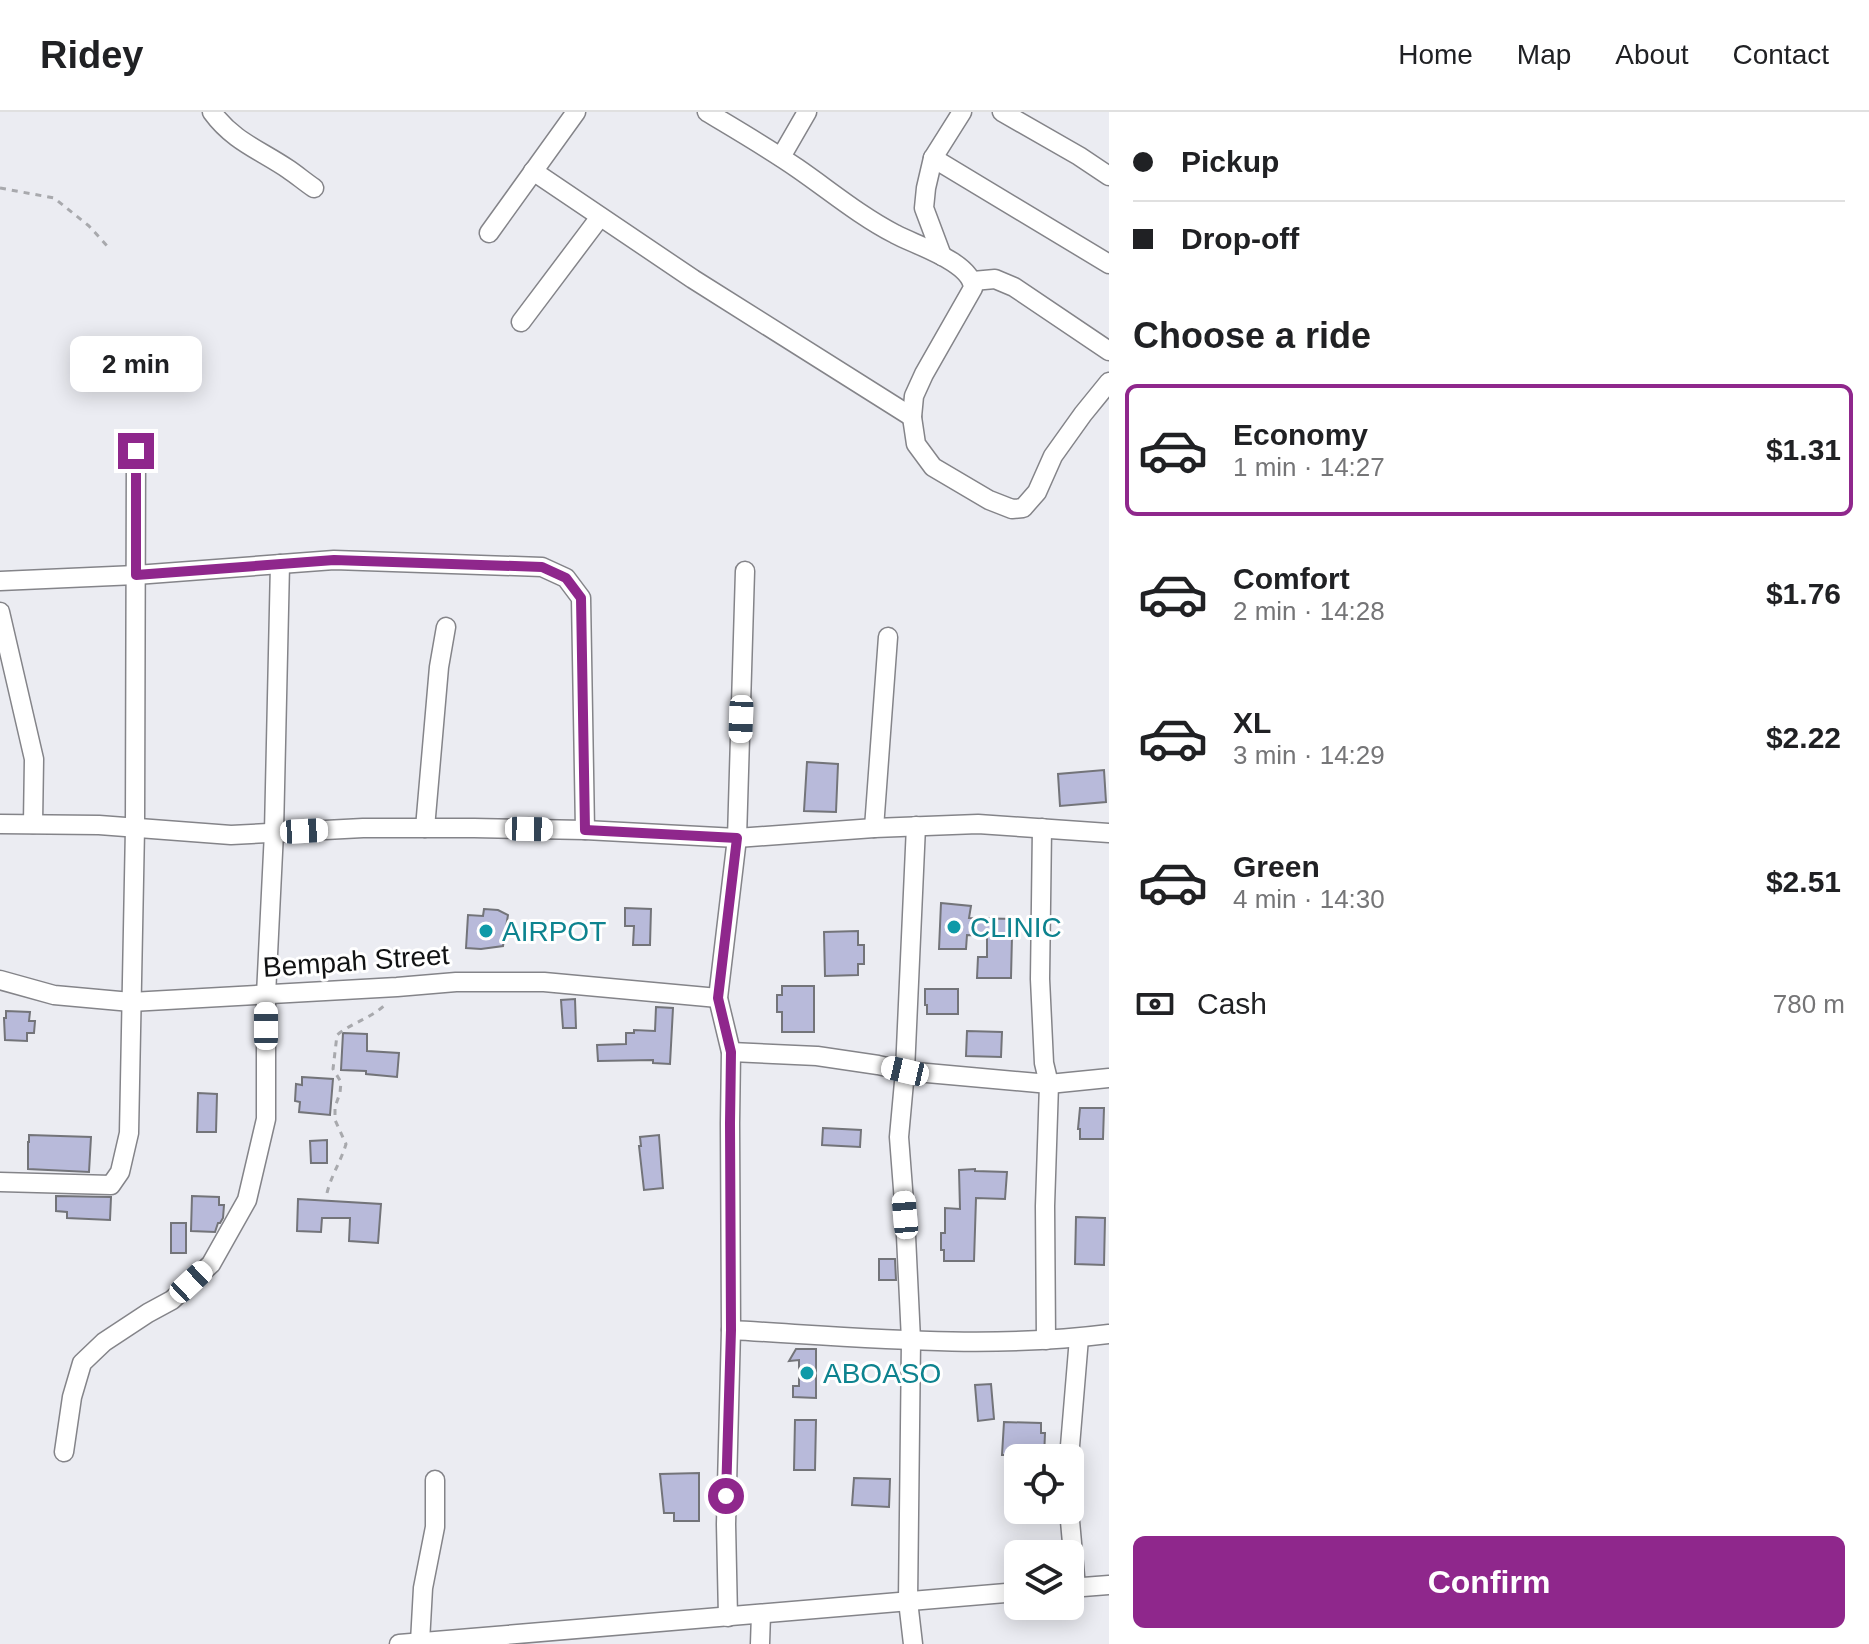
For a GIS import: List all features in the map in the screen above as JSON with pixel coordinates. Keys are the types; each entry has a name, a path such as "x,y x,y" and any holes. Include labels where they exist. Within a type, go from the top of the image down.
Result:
{"street":[{"path":"212,112 225,128 246,145 288,168 314,188"},
{"path":"489,233 576,112"},
{"path":"707,112 781,157 894,234 942,256 967,273 973,281 973,288 914,396 912,417 916,444 933,467 989,500 1012,509 1023,508 1037,492 1053,456 1109,382"},
{"path":"781,157 807,112"},
{"path":"942,256 924,208 926,188 933,158 962,112"},
{"path":"1002,112 1109,176"},
{"path":"933,158 1109,264"},
{"path":"533,171 693,279 912,417"},
{"path":"521,322 600,217"},
{"path":"973,281 995,279 1014,287 1109,351"},
{"path":"0,1182 111,1185 120,1172 129,1133 135,828 136,451"},
{"path":"0,581 136,575 334,560 542,567 566,578 581,598 585,830"},
{"path":"64,1452 72,1397 82,1363 104,1342 172,1300 211,1264 247,1200 266,1119 266,995 274,832 280,564"},
{"path":"728,1617 726,1524 731,1330 731,1052 718,998 737,838 745,571"},
{"path":"0,612 34,759 33,824"},
{"path":"425,828 439,667 446,627"},
{"path":"874,828 888,637"},
{"path":"0,824 135,828 231,835 425,828 585,830 737,838 978,824 1109,833"},
{"path":"913,1644 908,1601 911,1340 899,1137 916,826"},
{"path":"1042,828 1040,979 1044,1063 1049,1084 1045,1206 1046,1340"},
{"name":"Bempah Street","path":"0,980 54,995 131,1002 456,982 544,982 718,998"},
{"path":"731,1052 817,1056 905,1071 1049,1084 1109,1078"},
{"path":"731,1330 911,1340 1046,1340 1109,1334"},
{"path":"1070,1444 1079,1338"},
{"path":"411,1643 435,1527 435,1480"},
{"path":"1084,1587 1109,1585"},
{"path":"399,1644 1004,1593"},
{"path":"760,1644 761,1614"}],"path":[{"path":"0,188 54,198 89,226 109,248"},
{"path":"327,1193 346,1144 335,1120 341,1082 333,1069 337,1035 376,1014 394,997 415,986"}],"building":[{"path":"807,762 838,764 836,812 804,811"},
{"path":"1104,770 1106,802 1060,806 1058,774"},
{"path":"941,903 971,906 969,918 1015,919 1011,978 977,978 978,957 987,957 987,936 967,935 966,949 939,949"},
{"path":"625,908 651,909 650,945 633,945 634,926 625,926"},
{"name":"AIRPOT","path":"484,909 498,910 508,915 503,946 466,948 468,915 483,916"},
{"path":"858,931 858,945 864,945 864,964 858,964 858,975 825,976 824,932"},
{"path":"782,986 814,986 814,1032 782,1032 782,1012 777,1012 777,995 782,995"},
{"path":"925,989 958,989 958,1014 927,1014"},
{"path":"575,999 576,1028 563,1028 561,1000"},
{"path":"656,1007 673,1008 670,1064 653,1063 653,1060 598,1061 597,1045 626,1044 626,1033 634,1033 634,1030 655,1031"},
{"path":"6,1011 30,1012 29,1021 35,1021 34,1033 27,1033 27,1041 5,1040"},
{"path":"967,1031 1002,1032 1001,1057 966,1056"},
{"path":"343,1033 367,1034 367,1051 399,1053 397,1077 341,1070"},
{"path":"302,1077 333,1079 330,1115 299,1112 300,1102 295,1101 296,1084 302,1085"},
{"path":"198,1093 217,1094 216,1132 197,1132"},
{"path":"1080,1108 1104,1108 1103,1139 1080,1139"},
{"path":"823,1128 861,1130 860,1147 822,1145"},
{"path":"29,1135 91,1137 89,1172 28,1169"},
{"path":"659,1135 663,1188 644,1190 640,1137"},
{"path":"327,1140 327,1163 311,1163 310,1141"},
{"path":"959,1170 1007,1172 1005,1199 976,1198 974,1261 944,1261 941,1233 945,1233 945,1208 960,1209"},
{"path":"56,1196 111,1197 110,1220 67,1218 67,1212 56,1211"},
{"path":"192,1196 219,1197 219,1205 224,1205 223,1218 215,1232 191,1231"},
{"path":"298,1199 381,1204 378,1243 349,1241 350,1218 322,1218 321,1232 297,1231"},
{"path":"1076,1217 1105,1218 1104,1265 1075,1264"},
{"path":"171,1223 186,1223 186,1253 171,1253"},
{"path":"879,1259 895,1259 896,1280 879,1280"},
{"name":"ABOASO","path":"796,1349 816,1349 816,1398 793,1397 793,1386 799,1386 799,1360 789,1361"},
{"path":"991,1384 994,1419 978,1421 975,1385"},
{"path":"795,1420 816,1420 815,1470 794,1470"},
{"path":"1004,1422 1041,1423 1045,1444 1004,1444 1002,1455"},
{"path":"699,1473 699,1521 674,1521 674,1513 664,1513 660,1474"},
{"path":"854,1478 890,1479 889,1507 852,1505"}],"place":[{"name":"CLINIC","path":"954,927"},
{"name":"AIRPOT","path":"486,931"},
{"name":"ABOASO","path":"807,1373"}],"route":[{"path":"136,451 136,575 334,560 542,567 566,578 581,598 585,830 737,838 718,998 731,1052 731,1330 726,1496"}]}
